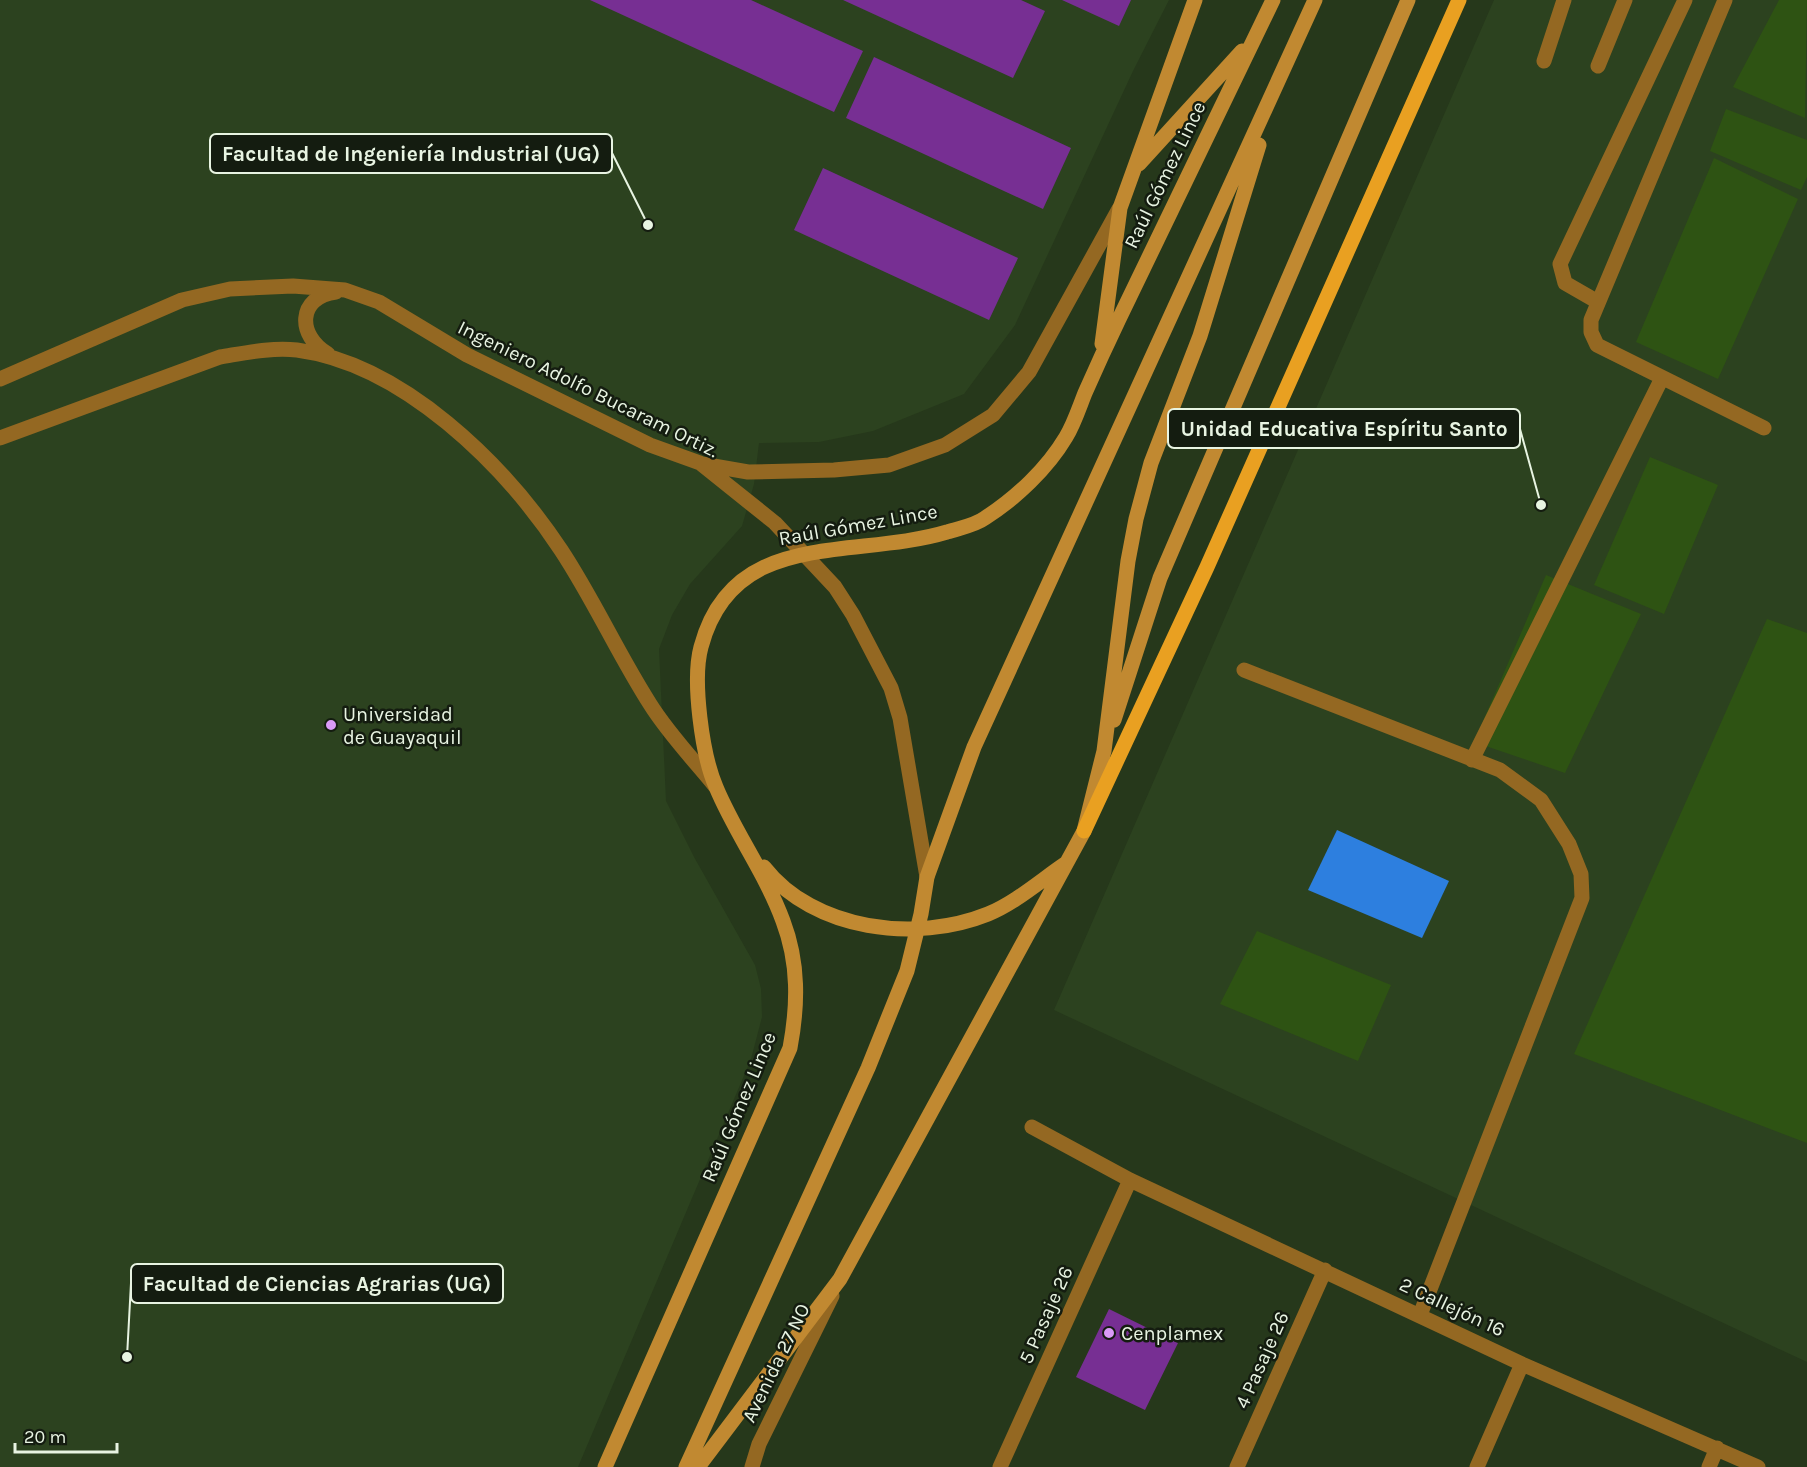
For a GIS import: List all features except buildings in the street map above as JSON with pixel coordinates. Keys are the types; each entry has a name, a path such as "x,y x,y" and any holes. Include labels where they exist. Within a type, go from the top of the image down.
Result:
{"main road":[{"path":"1100,359 1120,208 1195,0"},
{"name":"Raúl Gómez Lince","path":"605,1467 790,1048 796,1016 796,987 792,954 784,922 715,786 698,692 697,669 701,646 720,603 738,581 757,568 782,558 925,538 981,521 1013,497 1041,470 1066,437 1100,359 1273,0"},
{"path":"686,1467 881,1035 907,971 921,914 927,877 974,747 1315,0"},
{"path":"1084,831 1104,751 1160,578 1408,0"},
{"path":"698,1467 840,1279 1069,861 1211,556 1459,0"},
{"path":"1134,170 1254,38"},
{"path":"1104,751 1136,519 1151,463 1200,336 1277,85"},
{"path":"747,846 772,877 795,897 822,911 863,924 898,929 962,924 990,914 1069,861"}],"street":[{"path":"1544,61 1564,0"},
{"path":"1598,66 1624,0"},
{"path":"1598,302 1565,283 1560,264 1685,0"},
{"path":"1725,0 1598,302 1591,320 1591,332 1597,345 1764,428"},
{"path":"699,463 748,472 834,470 889,465 945,445 993,415 1029,372 1120,208"},
{"name":"Ingeniero Adolfo Bucaram Ortiz.","path":"0,379 182,300 240,289 293,286 345,291 379,302 467,355 650,445 699,463 783,531 835,587 853,615 891,688 900,718 927,877"},
{"path":"333,357 308,338 305,324 307,309 328,293 345,291"},
{"path":"0,438 220,357 258,351 295,350 333,357 387,380 479,452 523,498 561,551 650,705 715,786"},
{"path":"1472,760 1662,378"},
{"path":"1244,670 1500,770 1541,800 1569,844 1581,874 1582,898 1420,1316"},
{"name":"2 Callejón 16","path":"1032,1127 1130,1180 1522,1364 1758,1467"},
{"name":"5 Pasaje 26","path":"1000,1467 1130,1180"},
{"name":"4 Pasaje 26","path":"1237,1467 1324,1270"},
{"name":"Avenida 27 NO","path":"752,1467 759,1444 840,1279"},
{"path":"1477,1467 1522,1364"},
{"path":"1708,1467 1717,1448"}],"shaded area":[{"name":"Universidad de Guayaquil","path":"0,0 1169,0 1133,71 1015,325 964,394 873,431 819,442 759,443 754,484 742,526 690,584 672,615 659,649 666,801 694,857 755,965 761,989 762,1017 751,1059 578,1467 0,1467"},
{"path":"1494,0 1807,0 1807,1362 1054,1010"},
{"path":"1779,0 1807,0 1805,118 1733,87"},
{"path":"1726,109 1807,140 1807,177 1801,190 1710,151"},
{"path":"1714,158 1798,199 1718,379 1636,342"},
{"path":"1650,457 1718,485 1664,614 1594,585"},
{"path":"1546,575 1641,614 1565,773 1474,742"},
{"path":"1767,619 1807,633 1807,1143 1574,1054"},
{"path":"1257,931 1391,985 1358,1061 1220,1004"}],"water":[{"path":"1337,830 1449,881 1422,938 1308,890"}],"place":[{"name":"Facultad de Ingeniería Industrial (UG)","path":"648,225"},
{"name":"Unidad Educativa Espíritu Santo","path":"1541,505"},
{"name":"Universidad de Guayaquil","path":"331,725"},
{"name":"Cenplamex","path":"1109,1333"},
{"name":"Facultad de Ciencias Agrarias (UG)","path":"127,1357"}]}
